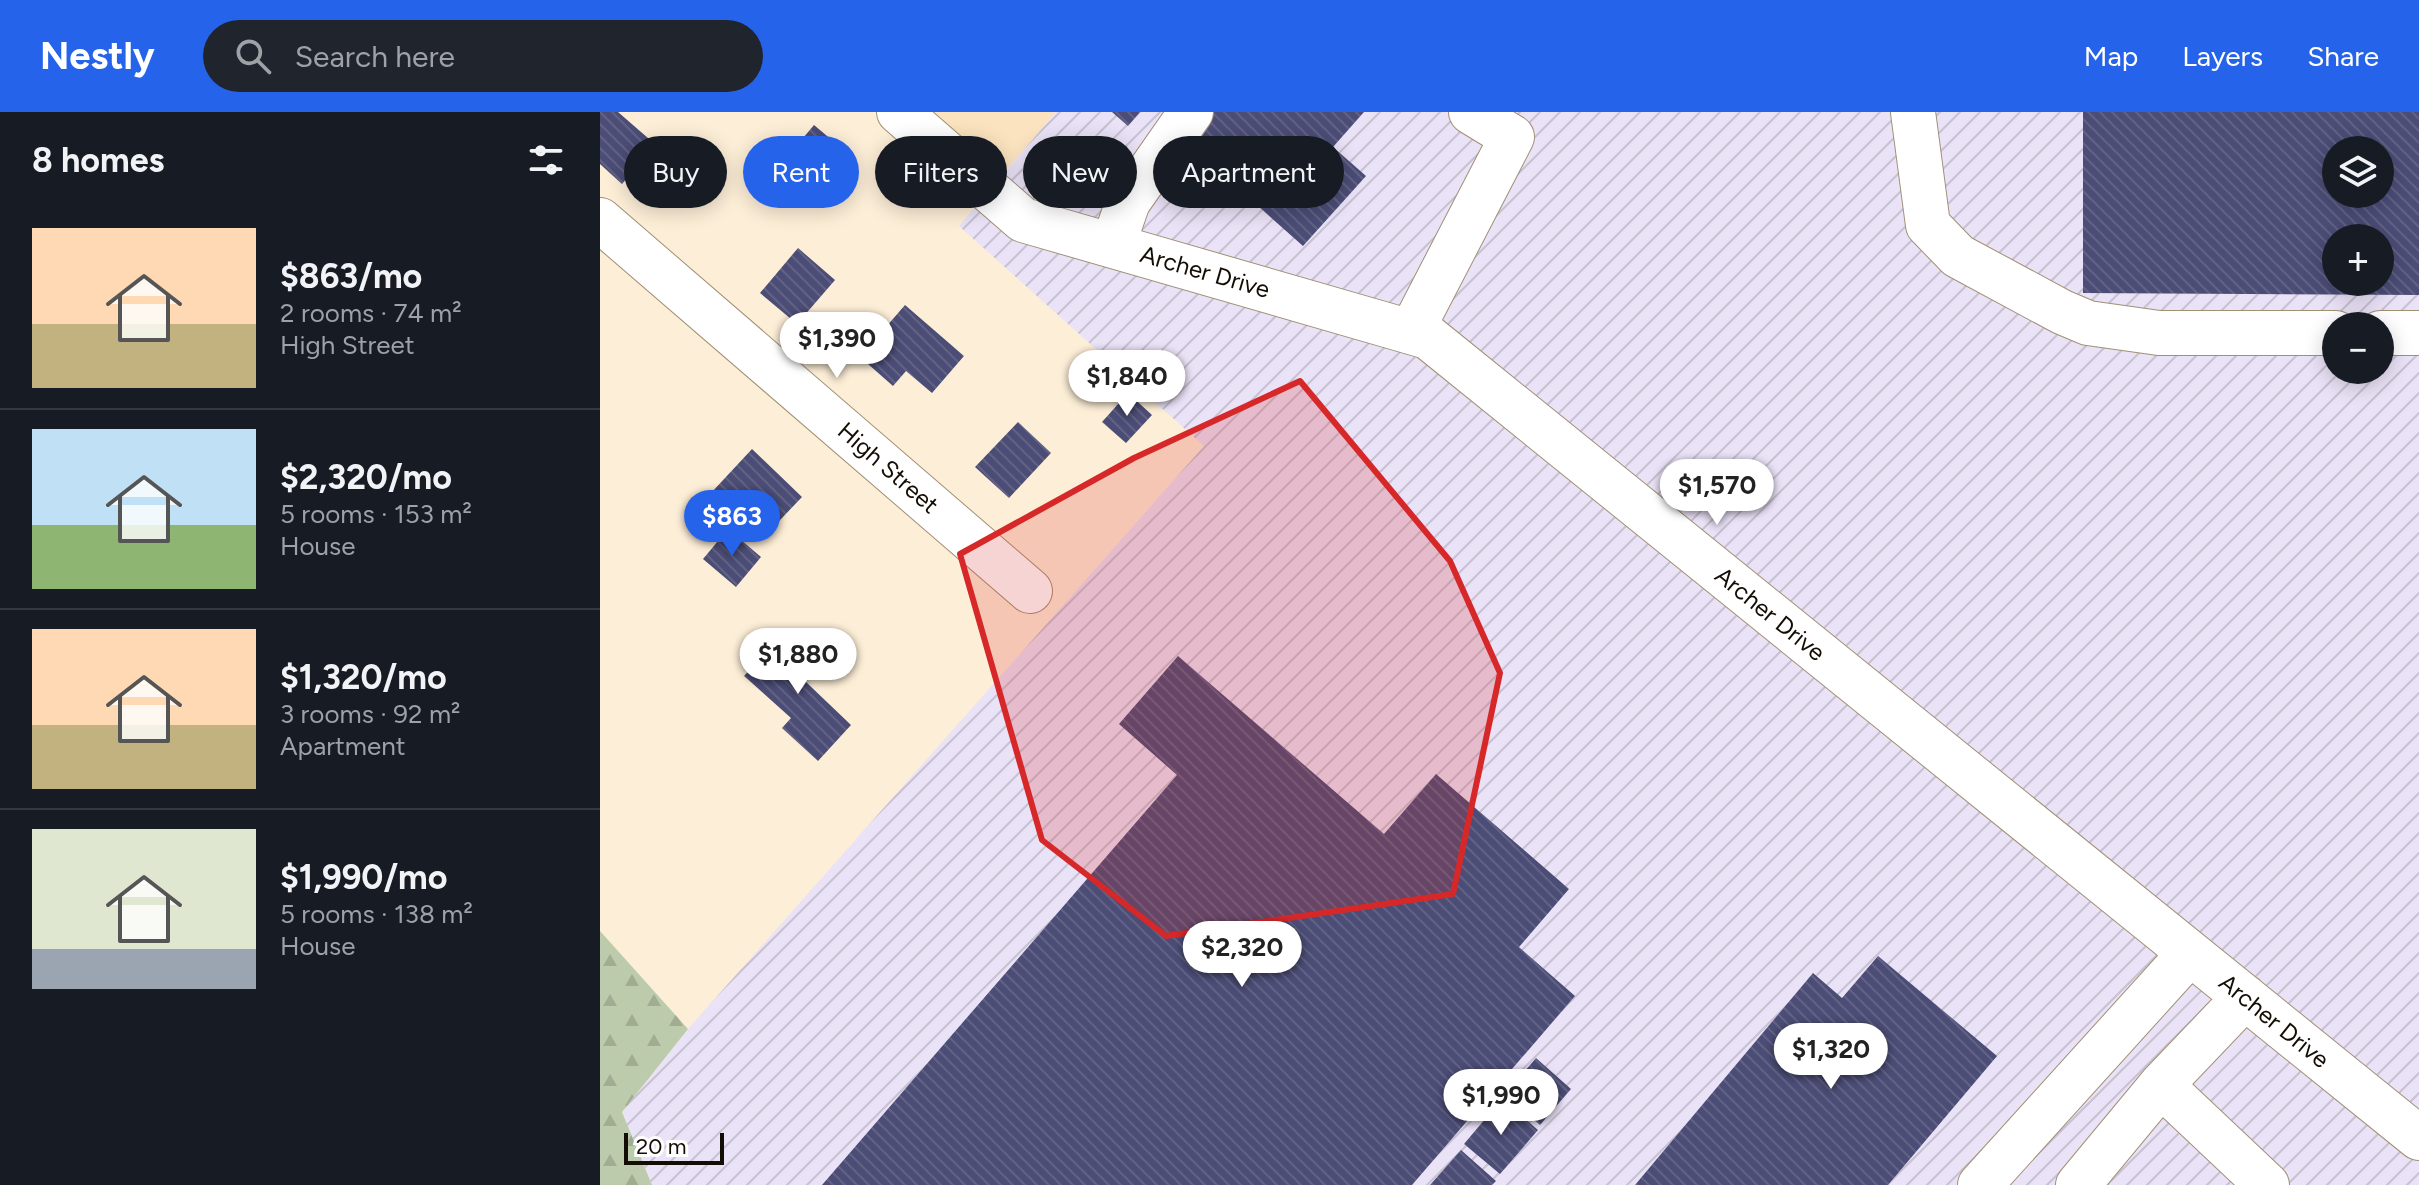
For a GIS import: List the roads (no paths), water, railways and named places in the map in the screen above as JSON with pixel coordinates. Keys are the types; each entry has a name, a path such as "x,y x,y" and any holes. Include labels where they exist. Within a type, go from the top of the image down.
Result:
{"street":[{"name":"Archer Drive","path":"899,112 1023,220 1428,337 2419,1138"},
{"path":"1113,245 1128,202 1191,112"},
{"path":"1411,332 1523,125 1471,112"},
{"path":"1913,112 1928,225 1958,256 2088,323 2159,333 2322,333"},
{"name":"High Street","path":"600,220 1030,591"},
{"path":"2394,333 2419,333"},
{"path":"1980,1185 2190,953"},
{"path":"2078,1185 2161,1085 2245,997"},
{"path":"2161,1085 2267,1185"}]}
